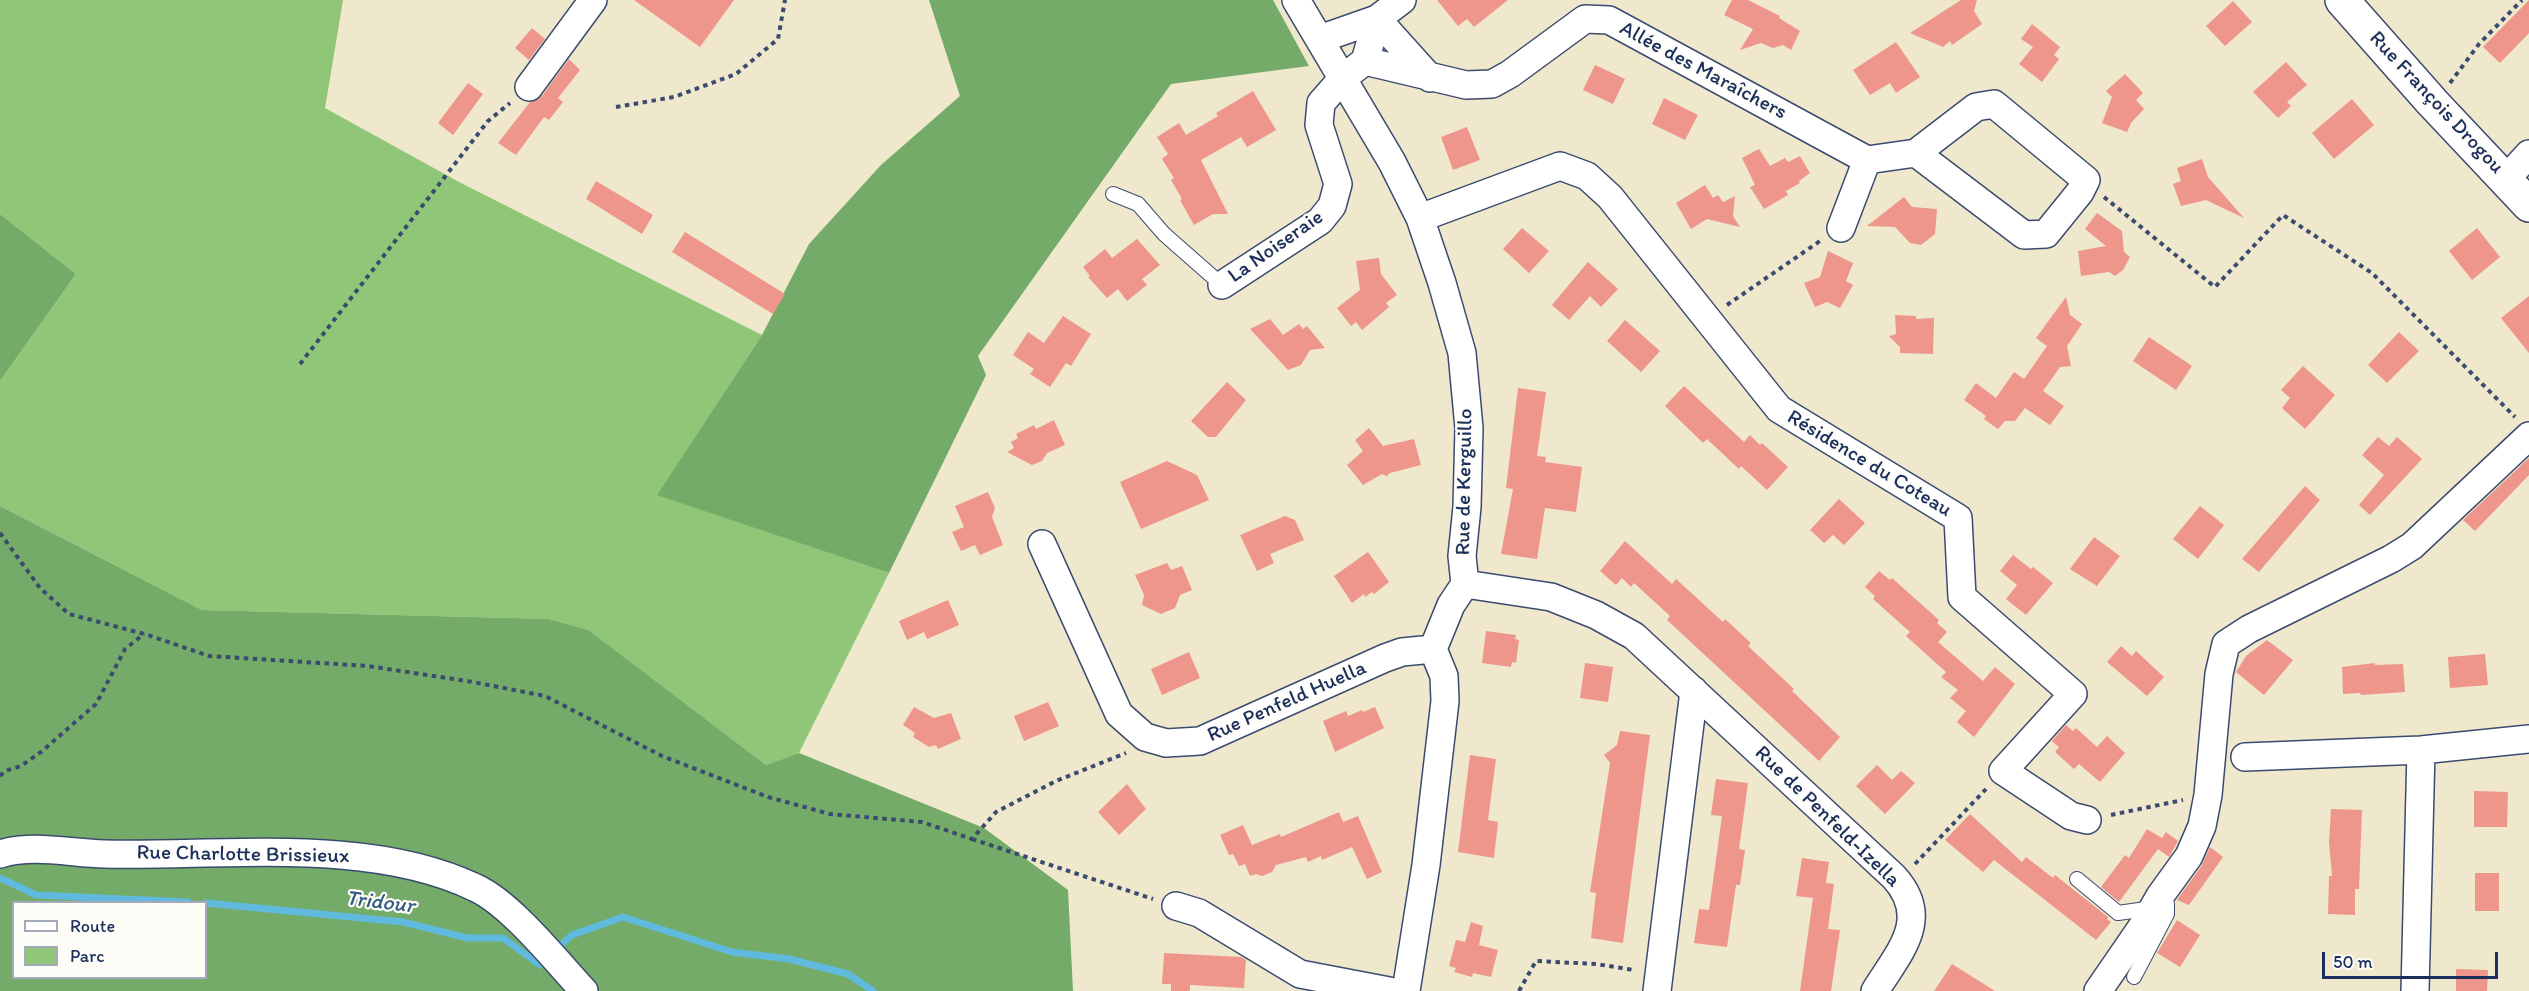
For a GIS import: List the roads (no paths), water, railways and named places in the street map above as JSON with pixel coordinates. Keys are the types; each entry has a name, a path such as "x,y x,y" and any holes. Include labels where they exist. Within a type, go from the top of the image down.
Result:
{"street":[{"path":"529,87 592,0"},
{"name":"Rue de Kerguillo","path":"1296,0 1392,162 1420,218 1462,353 1469,428 1467,507 1462,556 1465,584 1451,605 1433,648"},
{"path":"1320,39 1377,19 1402,0"},
{"name":"Rue François Drogou","path":"2342,0 2432,102 2529,205"},
{"path":"1365,61 1377,19"},
{"path":"1377,19 1430,78"},
{"name":"Allée des Maraîchers","path":"1365,61 1466,85 1492,84 1510,74 1585,19 1609,20 1867,160"},
{"name":"La Noiseraie","path":"1222,285 1320,221 1332,206 1338,184 1319,125 1321,103 1343,78 1365,61"},
{"path":"1840,228 1867,160 1916,153 1976,107 1994,104 2086,180 2080,192 2046,234 2024,235 1916,153"},
{"path":"2506,179 2529,154"},
{"name":"Résidence du Coteau","path":"1420,218 1560,166 1587,176 1610,196 1779,409 1958,518 1962,597 2073,694 2003,771 2071,816 2087,820"},
{"path":"2098,991 2189,856 2202,826 2208,795 2219,674 2226,644 2249,629 2391,559 2412,546 2525,430"},
{"name":"Rue Penfeld Huella","path":"1042,544 1119,714 1145,737 1166,743 1200,741 1385,658 1402,652 1433,648"},
{"name":"Rue de Penfeld-Izella","path":"1465,584 1551,597 1596,615 1634,636 1898,882 1909,897 1913,921 1903,946 1875,991"},
{"path":"1406,991 1426,866 1444,701 1444,676 1433,648"},
{"path":"1658,983 1694,691"},
{"path":"2245,757 2421,750 2529,739"},
{"path":"2415,991 2421,750"},
{"name":"Rue Charlotte Brissieux","path":"0,854 15,849 104,854 344,854 431,870 478,888 514,916 584,991"},
{"path":"1170,904 1199,913 1300,974 1389,991"}],"lane":[{"name":"La Noiseraie","path":"1113,194 1138,204 1164,234 1222,285"},
{"path":"2077,879 2118,913 2156,902 2169,908 2134,977"}],"waterway":[{"name":"Tridour","path":"0,878 36,895 166,901"},
{"name":"Tridour","path":"207,903 403,922 467,938 503,938 540,965"},
{"name":"Tridour","path":"554,951 572,935 623,917 732,952 789,959 848,974 873,991"}]}
